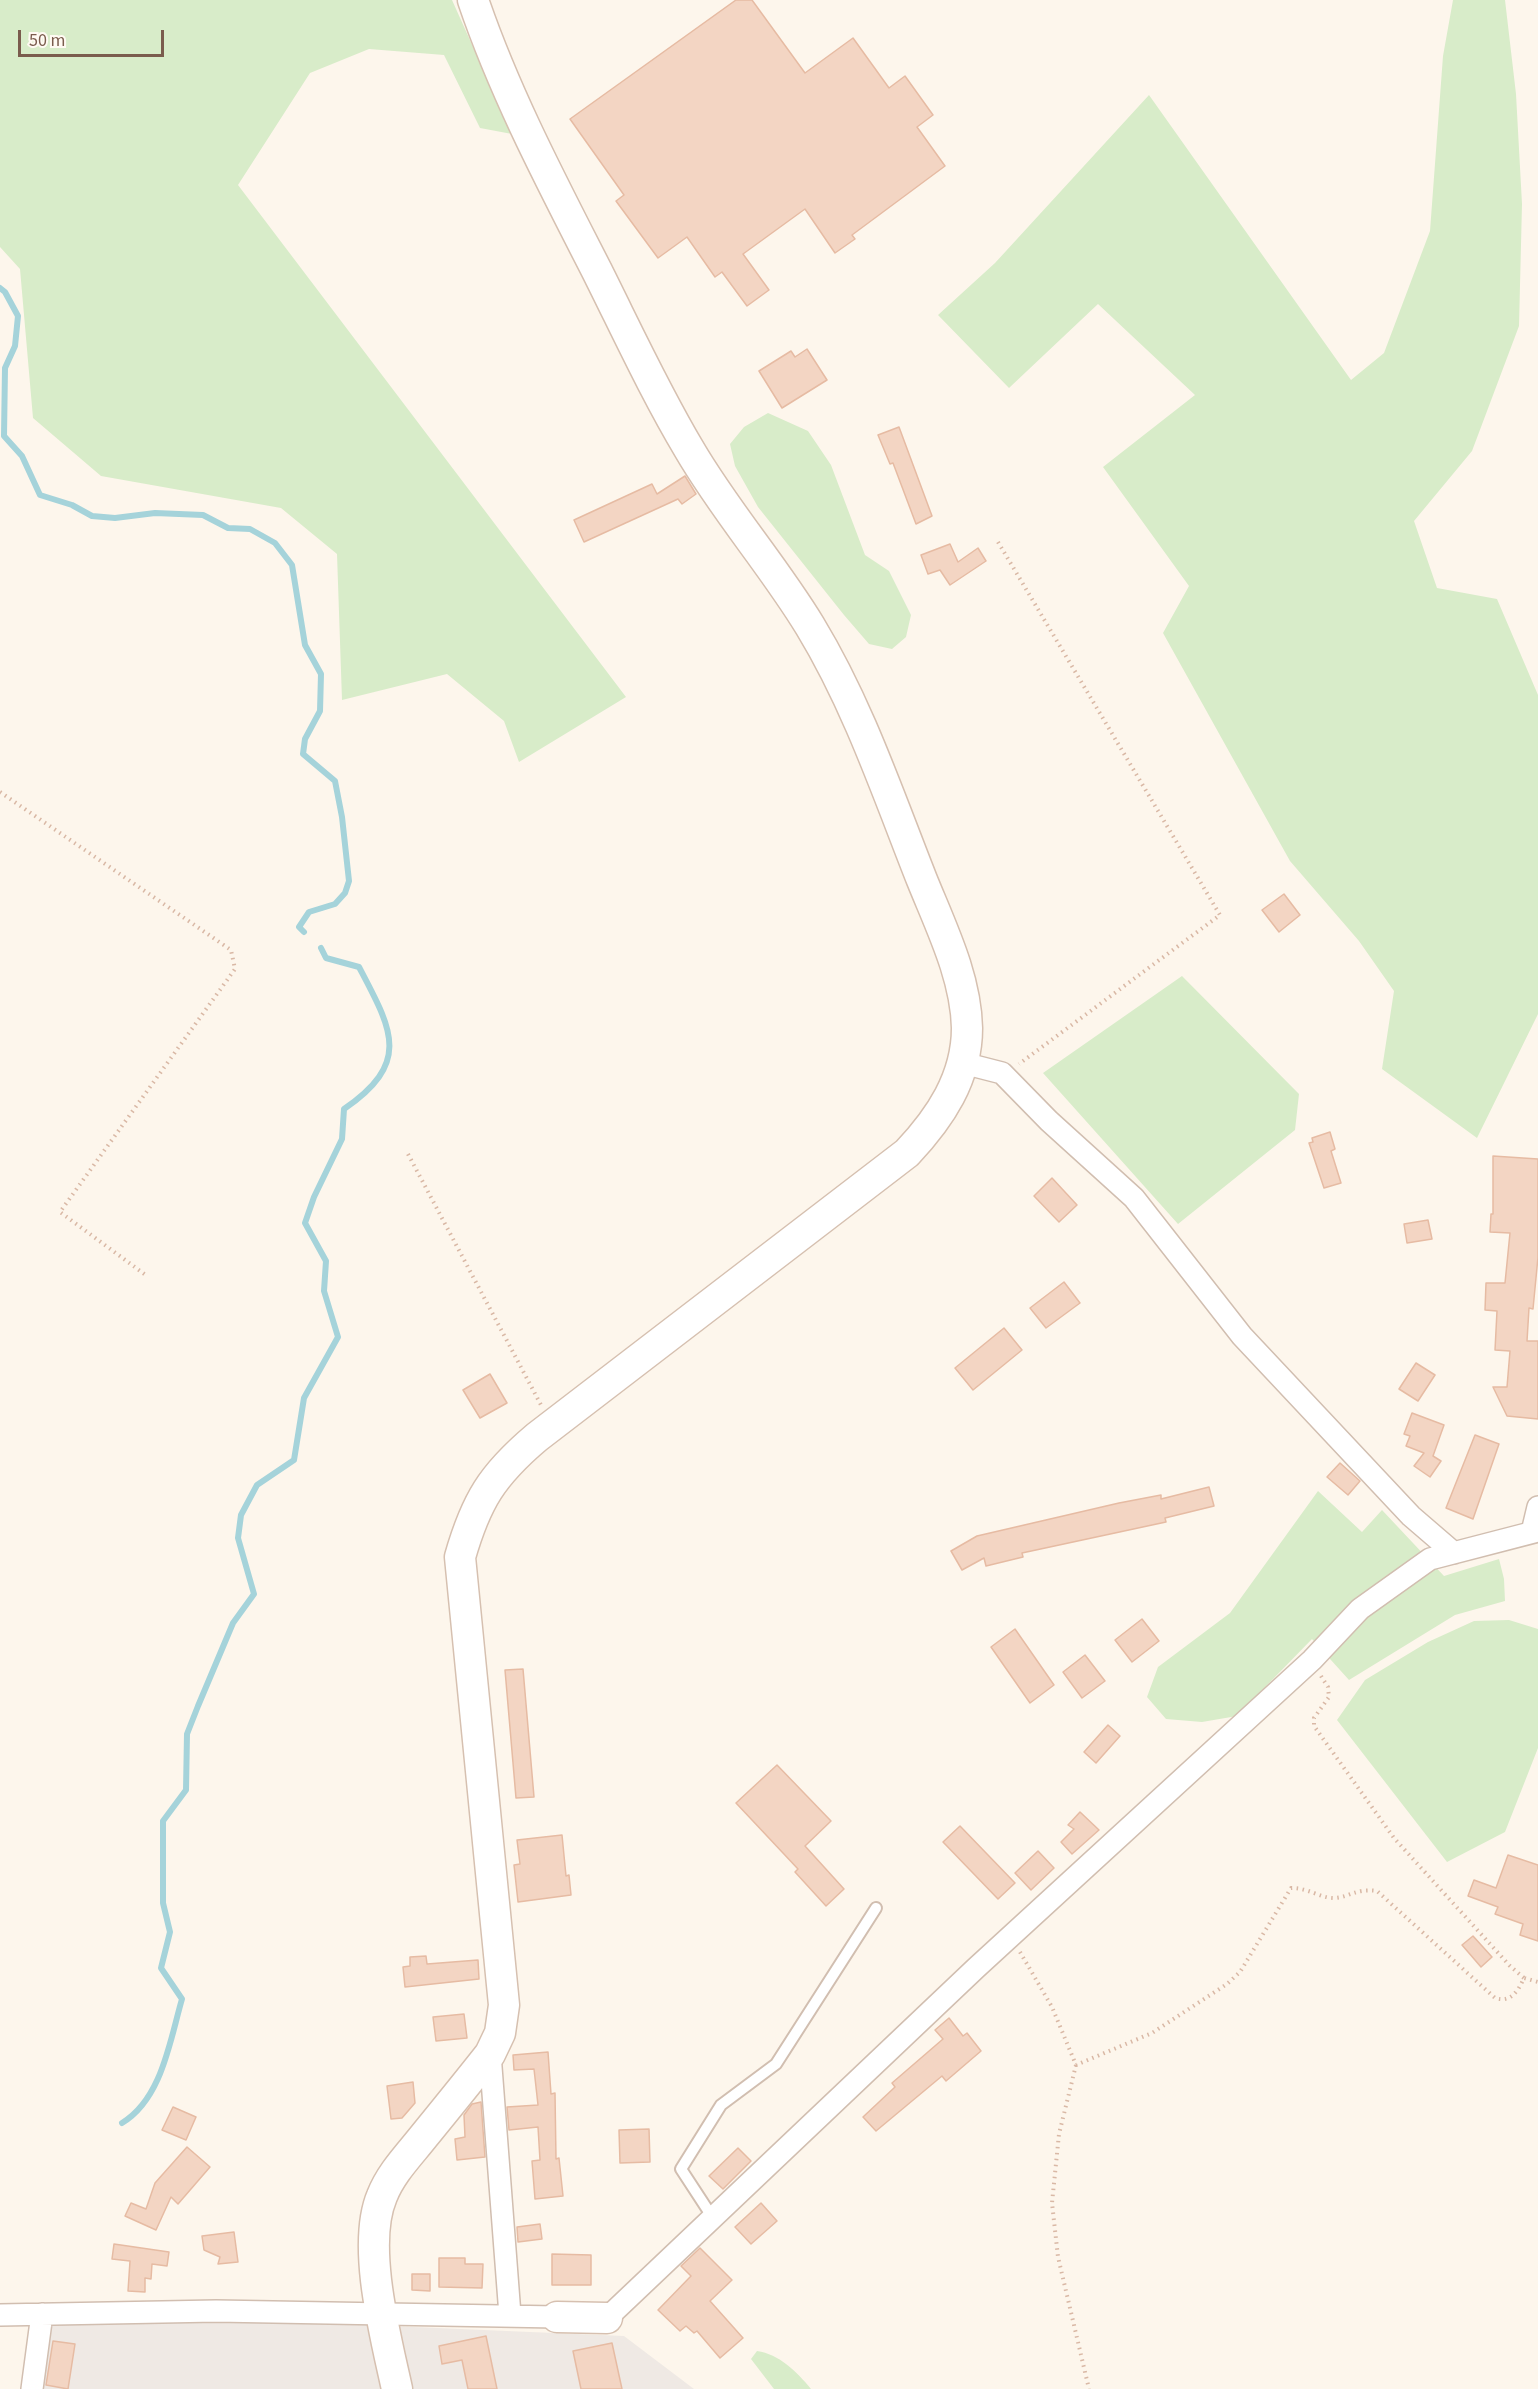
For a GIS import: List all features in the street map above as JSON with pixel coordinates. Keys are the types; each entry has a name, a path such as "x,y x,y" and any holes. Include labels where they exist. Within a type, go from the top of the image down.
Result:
{"street":[{"path":"397,2389 381,2315 376,2269 375,2222 381,2196 395,2172 490,2054 500,2033 504,2005 460,1557 480,1501 507,1462 552,1425 907,1153 942,1113 963,1063 967,1028 958,973 856,714 833,666 809,624 728,509 663,405 530,136 483,29 473,0"},
{"path":"963,1063 1002,1073 1049,1121 1134,1198 1242,1336 1411,1516 1454,1553"},
{"path":"0,2314 216,2311 607,2318 1010,1936 1312,1660 1360,1609 1430,1559 1535,1532 1538,1507"},
{"path":"490,2054 510,2315"},
{"path":"32,2389 42,2314"}],"lane":[{"path":"713,2218 681,2169 721,2105 776,2064 876,1908"}],"path":[{"path":"998,542 1220,915 1034,1055 1002,1073"},
{"path":"0,792 231,950 235,969 60,1212 147,1276"},
{"path":"408,1154 552,1425"},
{"path":"1312,1660 1329,1692 1329,1697 1314,1718 1314,1726 1394,1838 1510,1966 1524,1978 1538,1982"},
{"path":"1076,2066 1152,2033 1227,1984 1240,1972 1292,1888 1305,1888 1332,1898 1353,1891 1377,1891 1496,1998 1508,1999 1515,1995 1524,1978"},
{"path":"1010,1936 1039,1981 1071,2047 1076,2066 1059,2134 1052,2203 1058,2257 1089,2389"}],"shaded area":[{"path":"129,2319 273,2321 624,2336 694,2389 43,2389 50,2323"}],"green space":[{"path":"0,0 452,0 512,134 480,128 444,55 369,49 310,73 238,185 626,697 519,762 504,721 447,674 342,700 337,554 281,508 101,476 33,418 20,269 0,247"},
{"path":"1453,0 1505,0 1516,94 1522,204 1519,326 1472,451 1414,521 1437,588 1497,599 1538,695 1538,1014 1477,1138 1382,1069 1394,991 1359,941 1290,861 1163,633 1189,586 1103,467 1195,395 1098,304 1009,388 938,315 995,263 1149,95 1351,380 1384,353 1430,231 1443,56"},
{"path":"768,413 808,431 831,465 865,555 889,571 911,615 906,637 892,649 869,644 844,615 758,507 735,466 730,444 744,427"},
{"path":"1182,976 1299,1094 1295,1130 1178,1224 1043,1073"},
{"path":"1318,1491 1362,1532 1382,1510 1444,1576 1499,1559 1504,1579 1505,1601 1455,1615 1349,1680 1312,1639 1237,1716 1202,1722 1166,1719 1147,1697 1158,1667 1230,1613"},
{"path":"1509,1620 1538,1629 1538,1748 1505,1832 1447,1862 1337,1720 1365,1680 1428,1642 1474,1621"},
{"path":"757,2351 780,2360 794,2370 811,2389 774,2389 751,2359"}],"building":[{"path":"736,0 752,0 805,73 853,38 889,88 905,76 933,115 917,127 945,166 852,235 855,239 835,253 805,209 743,254 769,290 747,306 722,272 715,277 687,237 658,258 616,201 624,195 570,119"},
{"path":"807,349 827,380 782,408 759,371 791,351 795,357"},
{"path":"899,427 932,516 916,524 893,463 890,464 878,435"},
{"path":"685,476 696,494 682,504 678,499 584,542 574,520 652,484 657,494"},
{"path":"950,544 958,562 978,548 986,561 950,585 940,570 928,574 921,555"},
{"path":"1284,894 1300,915 1279,932 1262,910"},
{"path":"1330,1132 1335,1149 1331,1151 1341,1183 1324,1188 1309,1143 1313,1142 1312,1138"},
{"path":"1493,1156 1538,1159 1538,1257 1533,1309 1529,1308 1527,1341 1538,1341 1538,1419 1507,1416 1493,1387 1507,1387 1510,1351 1495,1350 1497,1311 1485,1310 1486,1283 1505,1283 1510,1233 1490,1232 1491,1214 1493,1214"},
{"path":"1052,1178 1077,1205 1059,1222 1034,1196"},
{"path":"1428,1220 1432,1239 1407,1243 1404,1224"},
{"path":"1064,1282 1080,1303 1046,1328 1030,1308"},
{"path":"1004,1328 1022,1350 973,1390 955,1368"},
{"path":"1416,1363 1435,1375 1418,1401 1399,1389"},
{"path":"490,1374 507,1403 480,1418 463,1390"},
{"path":"1412,1413 1444,1425 1433,1456 1441,1461 1430,1477 1414,1466 1424,1453 1406,1446 1410,1436 1404,1434"},
{"path":"1475,1435 1499,1444 1473,1519 1446,1508"},
{"path":"1340,1463 1360,1481 1348,1495 1327,1477"},
{"path":"1209,1487 1214,1506 1165,1518 1166,1522 1022,1553 1023,1557 986,1566 984,1558 962,1570 951,1551 977,1536 1119,1503 1161,1495 1161,1499"},
{"path":"1142,1619 1159,1641 1132,1662 1115,1640"},
{"path":"1015,1629 1054,1685 1030,1703 991,1647"},
{"path":"1085,1655 1105,1681 1082,1698 1063,1672"},
{"path":"523,1669 534,1797 516,1798 505,1670"},
{"path":"1108,1725 1120,1736 1096,1763 1084,1752"},
{"path":"777,1765 831,1821 805,1846 844,1889 826,1906 795,1872 798,1869 736,1803"},
{"path":"1080,1812 1099,1830 1072,1854 1061,1842 1074,1829 1068,1825"},
{"path":"960,1826 1015,1883 998,1899 943,1842"},
{"path":"562,1835 566,1876 569,1875 571,1895 518,1902 514,1865 520,1864 517,1840"},
{"path":"1038,1851 1054,1868 1031,1890 1015,1873"},
{"path":"1508,1855 1538,1865 1538,1941 1520,1935 1523,1924 1495,1914 1498,1907 1468,1896 1474,1880 1496,1888"},
{"path":"1473,1936 1492,1957 1481,1967 1462,1945"},
{"path":"426,1956 427,1964 478,1960 479,1979 405,1987 403,1967 410,1966 410,1957"},
{"path":"464,2014 467,2038 436,2041 433,2017"},
{"path":"949,2018 963,2036 967,2033 981,2051 946,2081 942,2076 876,2131 863,2117 895,2087 892,2083 943,2039 935,2030"},
{"path":"548,2052 551,2094 555,2093 556,2159 559,2158 563,2196 535,2199 532,2161 540,2160 538,2127 509,2130 507,2107 538,2105 534,2069 514,2070 513,2055"},
{"path":"413,2082 415,2103 402,2118 391,2119 387,2086"},
{"path":"481,2102 485,2157 457,2160 455,2139 465,2137 464,2115 472,2104"},
{"path":"173,2107 196,2117 186,2140 162,2130"},
{"path":"649,2129 650,2162 620,2163 619,2130"},
{"path":"187,2147 210,2167 178,2204 171,2197 156,2230 125,2216 131,2203 146,2209 155,2183"},
{"path":"738,2148 751,2161 723,2189 709,2176"},
{"path":"761,2203 777,2221 751,2244 735,2227"},
{"path":"540,2224 542,2239 518,2242 517,2227"},
{"path":"234,2232 238,2262 218,2264 220,2257 204,2250 202,2236"},
{"path":"114,2244 169,2252 167,2266 152,2264 151,2279 145,2278 145,2292 128,2291 130,2261 112,2259"},
{"path":"700,2248 732,2280 710,2301 743,2338 720,2358 697,2331 694,2333 686,2326 680,2331 658,2310 691,2276 681,2266"},
{"path":"552,2254 591,2255 591,2285 552,2285"},
{"path":"439,2258 465,2258 465,2264 483,2264 482,2288 439,2287"},
{"path":"412,2274 430,2274 430,2291 412,2290"},
{"path":"486,2336 497,2389 468,2389 462,2360 442,2364 439,2346"},
{"path":"53,2341 75,2344 68,2389 46,2385"},
{"path":"612,2343 622,2389 581,2389 573,2351"}],"waterway":[{"path":"0,288 5,292 18,316 15,346 5,368 4,436 22,456 40,495 72,505 92,516 115,518 155,513 203,515 228,528 250,529 275,543 292,565 305,645 321,674 320,711 305,739 303,754 335,781 342,817 349,881 345,893 335,904 309,912 299,927 304,932"},
{"path":"122,2123 136,2112 147,2099 155,2084 168,2050 182,1999 161,1968 170,1932 163,1903 163,1821 186,1790 187,1734 198,1706 233,1623 254,1594 238,1538 241,1515 257,1485 294,1460 304,1398 338,1337 324,1291 326,1261 305,1223 314,1197 342,1139 344,1109 366,1092 380,1076 387,1060 389,1044 387,1027 359,967 326,958 321,948"}]}
